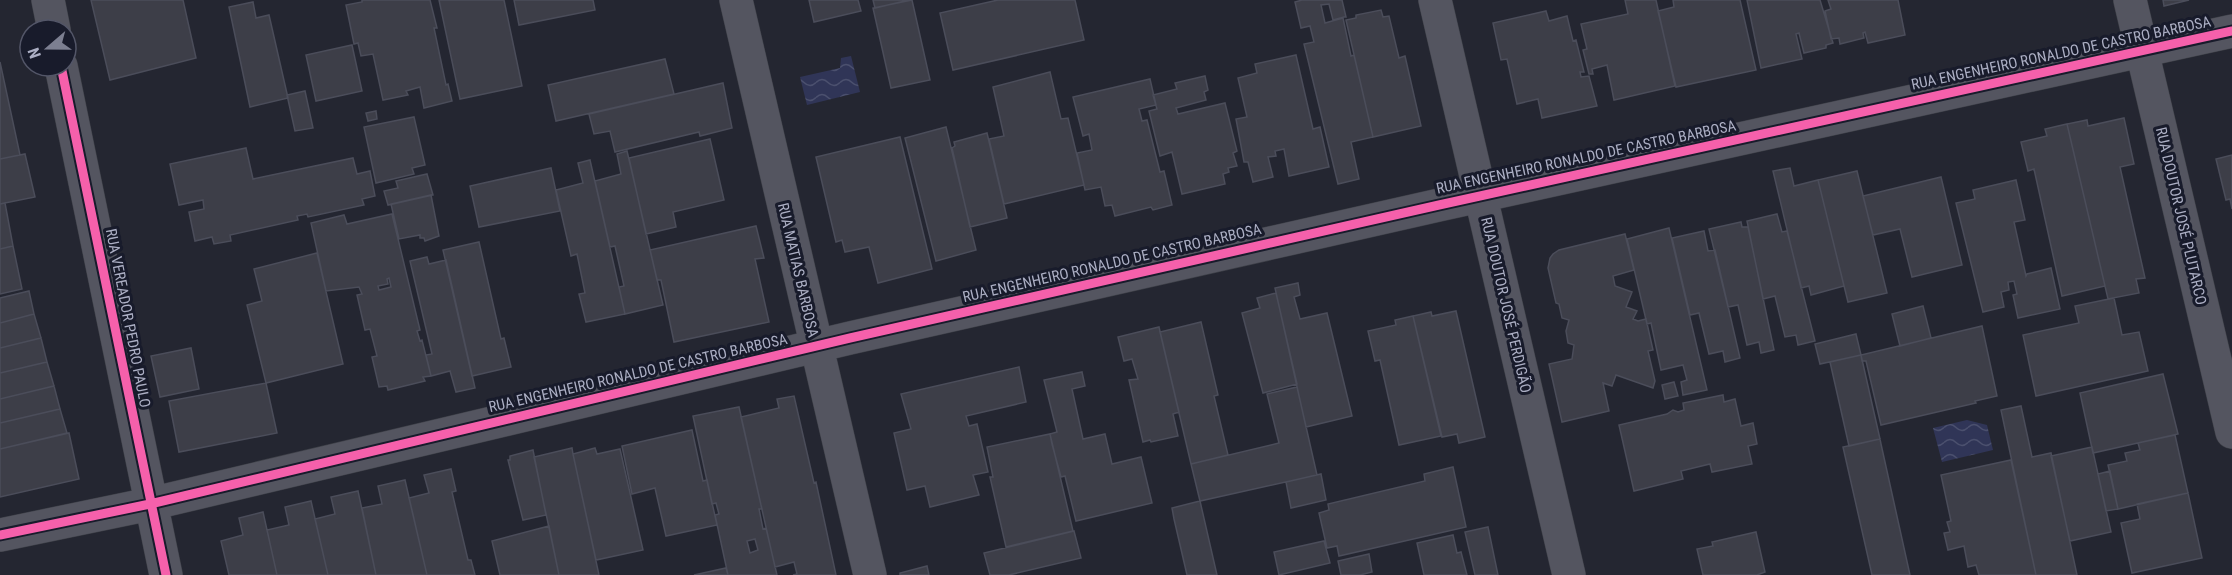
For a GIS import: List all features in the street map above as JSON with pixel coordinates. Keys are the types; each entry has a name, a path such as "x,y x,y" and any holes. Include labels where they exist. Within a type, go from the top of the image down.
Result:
{"street":[{"path":"48,0 52,18"},
{"name":"RUA MATIAS BARBOSA","path":"736,0 870,575"},
{"name":"RUA DOUTOR JOSÉ PERDIGÃO","path":"1436,0 1569,575"},
{"name":"RUA DOUTOR JOSÉ PLUTARCO","path":"2130,0 2232,432"},
{"name":"RUA ENGENHEIRO RONALDO DE CASTRO BARBOSA","path":"0,535 150,504 816,346 1481,195 2232,31"},
{"name":"RUA VEREADOR PEDRO PAULO","path":"64,78 166,575"}],"water":[{"path":"851,56 860,92 807,105 800,77 840,68 841,58"},
{"path":"1967,420 1987,425 1993,450 1942,462 1933,428"}],"building":[{"path":"91,0 183,0 196,58 110,80"},
{"path":"362,0 430,0 446,85 448,84 452,101 424,108 420,87 406,91 408,95 383,100 373,54 361,56 358,43 354,44 346,5 362,2"},
{"path":"439,0 504,0 522,86 460,99"},
{"path":"514,0 593,0 595,10 519,25"},
{"path":"809,0 858,0 861,11 814,22"},
{"path":"873,0 909,0 875,8"},
{"path":"912,0 930,80 891,88 873,8"},
{"path":"998,0 1075,0 1084,40 953,70 940,13"},
{"path":"1342,0 1346,17 1333,20 1329,4 1321,5 1325,23 1343,18 1373,137 1351,142 1359,179 1338,184 1304,44 1314,42 1310,26 1301,28 1295,2"},
{"path":"1625,0 1656,0 1675,86 1614,100 1607,65 1592,69 1593,74 1589,74 1583,50 1587,49 1581,24 1628,14"},
{"path":"1673,0 1740,0 1756,70 1676,87 1658,11 1674,7"},
{"path":"1747,0 1820,0 1833,43 1826,45 1826,48 1804,53 1799,33 1796,34 1802,59 1761,68"},
{"path":"1828,0 1898,0 1905,35 1868,43 1865,32 1863,33 1864,38 1840,44 1839,38 1831,39 1825,11 1831,9"},
{"path":"2163,0 2189,0 2164,6"},
{"path":"253,2 256,18 269,15 288,98 250,107 229,7"},
{"path":"1381,10 1383,17 1389,16 1399,58 1405,56 1421,126 1373,137 1346,20 1356,18 1356,15"},
{"path":"1546,11 1549,21 1567,16 1584,72 1580,72 1581,77 1589,76 1597,106 1542,118 1538,99 1517,104 1507,59 1501,60 1493,23"},
{"path":"352,45 362,91 316,101 306,55"},
{"path":"1296,55 1313,129 1320,127 1329,167 1289,176 1284,149 1275,151 1276,156 1268,157 1273,177 1253,182 1248,162 1244,162 1236,119 1247,117 1238,78 1257,73 1255,64"},
{"path":"665,59 674,94 556,121 548,85"},
{"path":"0,62 20,155 0,159"},
{"path":"1050,72 1061,119 1068,118 1084,185 1004,204 989,139 1004,136 993,87"},
{"path":"1205,76 1208,90 1204,92 1206,100 1176,108 1178,114 1225,103 1237,151 1233,153 1237,166 1228,168 1229,172 1223,174 1225,184 1182,194 1172,152 1160,156 1149,111 1157,109 1153,95 1177,89 1175,83"},
{"path":"1150,79 1156,105 1139,109 1142,121 1147,120 1160,172 1164,171 1172,205 1153,210 1151,207 1115,216 1112,205 1105,206 1101,187 1085,190 1077,153 1092,150 1089,134 1083,136 1073,97"},
{"path":"723,83 732,128 700,136 699,132 615,152 610,131 594,134 589,114"},
{"path":"305,91 313,128 295,131 287,95"},
{"path":"376,111 377,119 368,121 366,113"},
{"path":"414,117 425,165 412,168 414,174 376,183 364,127"},
{"path":"2124,118 2134,164 2120,167 2145,278 2136,279 2139,293 2108,299 2067,124 2087,120 2088,126"},
{"path":"2067,124 2105,286 2062,296 2034,169 2028,171 2021,142 2047,136 2045,129"},
{"path":"946,127 976,250 936,261 905,138"},
{"path":"987,133 1007,218 970,227 952,148 955,146 954,142"},
{"path":"900,137 932,269 878,283 869,247 845,252 842,240 836,242 816,157"},
{"path":"710,139 724,200 673,212 676,227 646,234 629,158"},
{"path":"246,148 253,179 353,158 357,174 370,171 375,196 362,199 364,205 308,217 307,214 297,216 298,220 230,235 231,241 214,244 212,237 195,241 189,212 204,209 203,200 179,205 170,164"},
{"path":"627,151 663,305 625,314 619,287 624,286 615,246 610,247 595,181 621,174 617,154"},
{"path":"25,154 35,197 0,204 0,159"},
{"path":"2232,155 2232,209 2230,199 2226,200 2216,159"},
{"path":"590,160 625,314 586,322 579,294 585,293 577,254 571,256 556,190 583,183 578,163"},
{"path":"551,168 560,211 479,227 470,186"},
{"path":"1790,168 1794,186 1818,180 1844,286 1811,295 1809,286 1801,288 1773,171"},
{"path":"1857,171 1887,293 1848,302 1818,180"},
{"path":"427,174 433,195 388,205 384,191 398,188 396,181"},
{"path":"1941,177 1962,265 1912,277 1900,229 1873,235 1863,196"},
{"path":"2016,180 2025,220 2014,222 2026,276 2051,268 2060,309 2018,318 2013,295 2017,294 2014,281 2008,282 2009,290 2001,292 2004,307 1983,312 1956,203 1975,199 1973,190"},
{"path":"431,195 439,236 425,241 424,238 420,238 420,235 399,239 391,204"},
{"path":"5,203 13,246 0,249 0,204"},
{"path":"392,214 420,330 417,331 420,341 422,340 431,376 423,377 425,381 388,390 387,386 379,387 372,357 377,356 370,329 365,330 357,295 362,294 359,287 326,291 311,223 344,215 347,224","holes":["389,278 391,287 379,290 378,286 388,284 387,279"]},
{"path":"1777,214 1782,232 1787,231 1815,341 1798,345 1796,335 1785,337 1775,296 1763,299 1747,221"},
{"path":"1741,222 1742,227 1748,227 1774,350 1761,353 1759,342 1747,345 1738,305 1728,307 1709,229"},
{"path":"756,226 764,258 755,259 769,322 674,342 661,280 657,280 650,250"},
{"path":"1669,228 1707,390 1683,395 1681,382 1687,380 1683,365 1661,370 1651,323 1647,324 1627,239"},
{"path":"1704,231 1708,251 1715,250 1740,358 1725,362 1723,351 1709,354 1699,313 1690,315 1672,238"},
{"path":"1625,234 1634,270 1613,276 1615,286 1632,292 1626,307 1637,311 1633,319 1638,321 1646,319 1653,350 1648,351 1655,381 1653,388 1616,375 1612,386 1603,383 1609,411 1562,422 1549,364 1572,359 1574,345 1568,343 1566,331 1569,320 1562,318 1559,304 1556,303 1548,268 1550,258 1559,250"},
{"path":"479,242 501,339 504,338 511,367 472,376 443,250"},
{"path":"13,246 22,289 0,294 0,249"},
{"path":"317,253 343,364 266,383 247,305 262,301 254,269"},
{"path":"427,257 429,264 446,260 475,388 456,392 450,371 431,376 426,355 432,354 410,261"},
{"path":"1298,283 1300,295 1294,297 1300,319 1327,313 1352,416 1306,427 1275,288"},
{"path":"29,291 34,314 0,323 0,298"},
{"path":"1276,293 1297,384 1263,393 1242,313 1260,308 1257,298"},
{"path":"2114,298 2122,335 2139,332 2148,371 2036,396 2023,335 2079,323 2075,306"},
{"path":"1923,306 1931,338 1900,346 1892,314"},
{"path":"1456,311 1485,437 1459,443 1457,434 1442,437 1413,316 1431,312 1432,316"},
{"path":"34,314 41,338 0,348 0,323"},
{"path":"1413,316 1441,436 1399,445 1380,360 1375,361 1368,331 1396,325 1395,320"},
{"path":"1201,322 1218,395 1214,396 1228,455 1191,464 1160,332"},
{"path":"1982,326 1997,396 1881,425 1866,361 1862,361 1861,355"},
{"path":"1159,327 1179,412 1173,414 1178,436 1143,442 1129,380 1138,379 1132,359 1124,361 1118,337"},
{"path":"1856,334 1861,355 1820,364 1815,344"},
{"path":"41,338 47,362 0,373 0,348"},
{"path":"191,348 199,389 160,397 151,356"},
{"path":"1861,355 1880,439 1849,446 1830,362"},
{"path":"47,362 54,386 0,399 0,373"},
{"path":"1019,367 1026,402 966,416 969,426 977,424 988,472 973,475 979,495 930,507 925,486 907,490 894,433 911,429 901,394"},
{"path":"1082,372 1085,386 1072,389 1083,439 1105,434 1112,464 1141,457 1152,503 1076,521 1065,476 1061,477 1052,444 1050,434 1057,432 1044,380"},
{"path":"2163,374 2178,434 2093,453 2080,393"},
{"path":"1674,382 1678,396 1665,399 1662,385"},
{"path":"266,383 277,433 179,452 169,401"},
{"path":"54,386 60,409 0,423 0,399"},
{"path":"1297,387 1317,475 1200,501 1191,464 1279,443 1267,394"},
{"path":"1723,395 1724,402 1735,399 1741,426 1753,423 1757,444 1748,446 1752,464 1712,472 1710,464 1681,471 1683,479 1634,491 1619,425 1667,414 1673,410 1678,412 1684,410 1683,403"},
{"path":"794,396 836,575 793,575 797,574 794,562 775,567 741,417 779,408 777,399"},
{"path":"2021,406 2032,457 2051,453 2077,575 2036,575 2001,410"},
{"path":"739,407 762,509 759,509 763,529 766,528 777,575 728,575 715,515 719,514 716,503 712,504 693,416","holes":["755,539 758,550 750,553 747,541"]},
{"path":"60,409 67,433 0,449 0,423"},
{"path":"692,430 703,481 707,480 717,525 666,536 655,488 632,494 622,446"},
{"path":"69,433 79,479 0,497 0,449"},
{"path":"1050,434 1073,531 1006,547 990,477 993,477 987,447"},
{"path":"2175,435 2188,493 2118,509 2108,465 2127,461 2125,453 2140,450 2138,443"},
{"path":"1880,439 1910,575 1872,575 1843,447"},
{"path":"2092,447 2111,532 2070,541 2051,456"},
{"path":"572,448 599,575 559,575 534,457"},
{"path":"595,448 597,454 620,449 643,550 596,560 573,454"},
{"path":"533,450 546,515 523,520 508,460 510,456"},
{"path":"2011,460 2036,575 1979,575 1976,565 1968,567 1964,546 1948,550 1944,533 1950,532 1947,522 1951,521 1941,475"},
{"path":"1453,467 1466,527 1339,556 1337,546 1327,548 1319,513 1329,510 1328,504 1425,481 1424,474"},
{"path":"451,469 456,491 452,492 468,560 471,560 475,575 427,575 409,498 429,493 424,475"},
{"path":"2110,471 2118,509 2106,511 2098,474"},
{"path":"1321,474 1326,500 1291,508 1286,482"},
{"path":"405,480 427,575 376,575 362,508 382,504 378,486"},
{"path":"358,491 376,575 328,575 315,519 335,514 331,497"},
{"path":"2188,493 2202,558 2132,573 2121,523 2140,519 2137,504"},
{"path":"311,501 328,575 277,575 267,530 289,525 285,507"},
{"path":"1200,501 1217,575 1187,575 1174,519 1172,508"},
{"path":"263,512 277,575 229,575 221,541 243,535 239,518"},
{"path":"549,526 559,575 500,575 492,541"},
{"path":"1488,527 1498,575 1475,575 1465,532"},
{"path":"1074,531 1081,558 1009,575 990,575 984,553"},
{"path":"1756,532 1765,572 1757,575 1703,575 1697,549 1713,546 1712,542"},
{"path":"1453,535 1457,553 1461,552 1467,575 1424,575 1417,543"},
{"path":"1324,541 1330,563 1279,575 1274,552"},
{"path":"1369,554 1372,572 1360,575 1341,575 1338,561"},
{"path":"927,566 929,575 900,575 900,573"},
{"path":"726,568 728,575 694,575"}],"cycle path":[{"path":"0,535 150,504 850,338 1439,205 2232,31"},
{"path":"63,78 166,575"}]}
